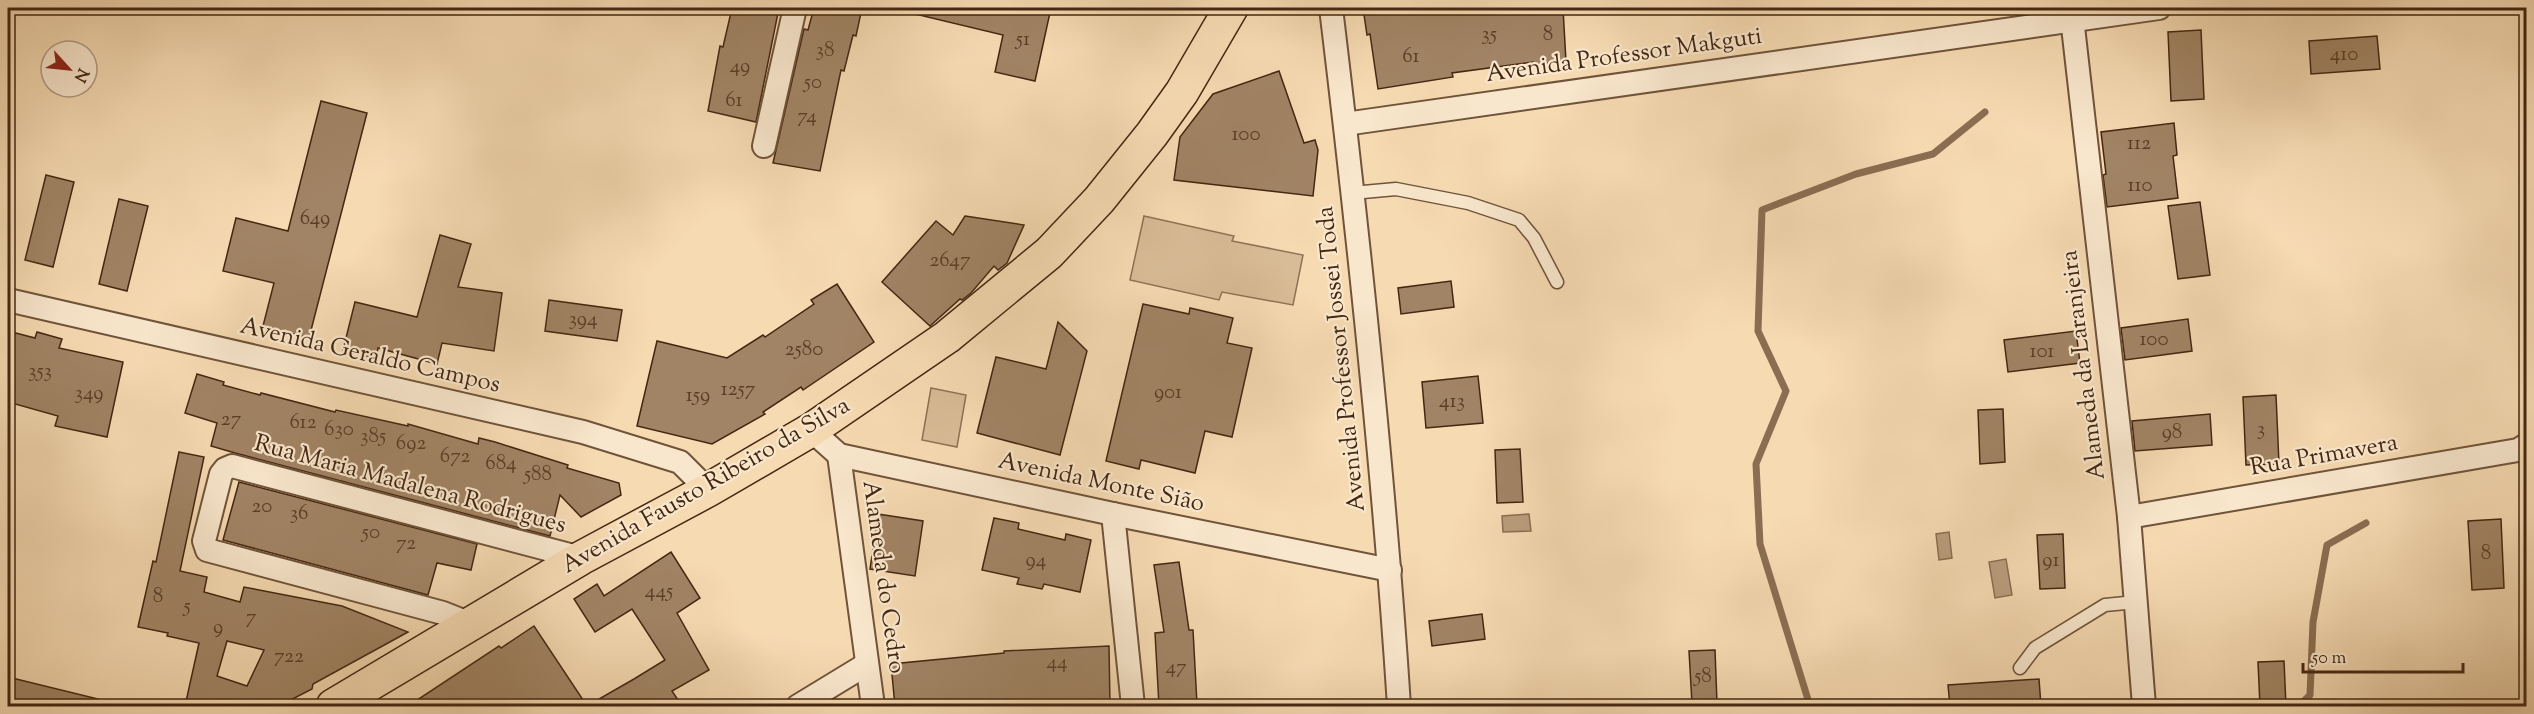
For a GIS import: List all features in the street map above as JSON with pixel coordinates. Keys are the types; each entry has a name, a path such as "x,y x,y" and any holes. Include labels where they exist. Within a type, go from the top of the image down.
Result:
{"main road":[{"name":"Avenida Fausto Ribeiro da Silva","path":"333,706 581,558 708,490 811,430 947,337 1049,253 1099,200 1152,134 1182,92 1231,8"}],"street":[{"path":"764,146 795,8"},
{"name":"Avenida Professor Jossei Toda","path":"1331,8 1353,193 1390,570 1399,706"},
{"name":"Avenida Professor Makguti","path":"1345,124 2072,18 2159,8"},
{"name":"Alameda da Laranjeira","path":"2072,18 2129,517 2144,706"},
{"name":"Avenida Geraldo Campos","path":"8,300 583,432 680,462 708,490"},
{"name":"Avenida Monte Sião","path":"811,430 839,455 1390,570"},
{"name":"Rua Primavera","path":"2129,517 2518,450 2526,445"},
{"name":"Alameda do Cedro","path":"839,455 873,706"},
{"name":"Rua Maria Madalena Rodrigues","path":"471,624 443,613 207,550 204,541 221,474 232,466 581,558"},
{"path":"1113,514 1133,706"},
{"path":"798,706 867,664"}],"lane":[{"path":"1353,193 1396,189 1468,203 1519,220 1534,238 1557,282"},
{"path":"2020,668 2035,648 2105,605 2136,602"}],"shaded area":[{"path":"1144,216 1234,236 1232,241 1303,255 1293,305 1222,292 1219,300 1130,280"},
{"path":"931,388 966,395 957,447 922,440"},
{"path":"1529,514 1531,531 1503,532 1502,516"},
{"path":"1949,532 1952,558 1939,560 1936,534"},
{"path":"2006,559 2012,595 1995,598 1989,562"}],"building":[{"path":"732,8 779,8 756,122 708,111 720,46 723,47"},
{"path":"814,8 862,8 856,36 853,35 844,71 841,70 820,171 773,163 804,29 808,30"},
{"path":"916,8 1051,8 1035,81 995,72 1003,35 915,14"},
{"path":"1363,8 1563,8 1566,62 1533,64 1533,62 1452,73 1453,77 1378,89 1370,34 1367,35"},
{"path":"2201,30 2204,99 2171,101 2168,32"},
{"path":"2377,36 2380,69 2311,74 2309,41"},
{"path":"1279,71 1304,143 1315,140 1318,150 1313,196 1174,180 1180,137 1213,94"},
{"path":"321,101 367,113 309,338 263,326 274,283 223,271 236,218 288,231"},
{"path":"2174,123 2177,155 2173,156 2178,198 2107,207 2101,132"},
{"path":"46,175 74,182 53,267 25,260"},
{"path":"119,199 148,206 127,291 99,284"},
{"path":"2200,202 2210,275 2178,279 2168,206"},
{"path":"965,216 1024,225 1007,263 998,270 994,266 971,293 962,300 960,299 930,326 882,282 936,221 953,235"},
{"path":"440,235 471,244 458,287 502,293 494,351 442,343 437,364 378,348 376,358 343,350 355,302 417,317"},
{"path":"1451,281 1454,307 1401,314 1398,288"},
{"path":"837,284 874,342 803,390 801,387 763,412 765,414 712,444 637,426 657,341 727,358 763,335 765,337 814,304 811,300"},
{"path":"549,300 622,310 617,341 545,331"},
{"path":"1143,304 1189,314 1190,308 1233,318 1227,343 1252,348 1232,437 1205,431 1195,473 1141,460 1139,469 1106,461"},
{"path":"2188,319 2192,351 2125,360 2121,328"},
{"path":"1058,322 1087,351 1060,455 977,433 996,357 1046,369"},
{"path":"8,331 35,338 37,332 62,339 59,348 123,362 107,437 55,426 58,416 8,402"},
{"path":"2076,331 2080,363 2008,372 2004,340"},
{"path":"197,374 224,382 223,385 260,395 261,393 335,412 336,410 408,426 408,424 478,444 479,438 495,442 568,465 567,468 619,483 621,495 581,517 560,495 550,536 235,453 211,446 217,423 185,413"},
{"path":"1478,376 1483,423 1426,428 1422,382"},
{"path":"2276,395 2279,464 2246,465 2243,397"},
{"path":"2003,409 2005,462 1980,464 1978,410"},
{"path":"2210,414 2212,445 2135,451 2132,421"},
{"path":"1520,449 1523,502 1497,503 1495,450"},
{"path":"179,452 204,457 180,571 207,577 204,592 240,602 244,587 342,606 408,632 313,684 312,689 279,706 185,706 199,643 167,636 168,633 138,627 153,561 156,562","holes":["227,641 264,650 247,686 217,676"]},
{"path":"239,482 477,544 471,570 437,563 428,595 223,540"},
{"path":"878,514 923,521 915,576 870,569"},
{"path":"994,518 1019,523 1018,529 1065,540 1066,534 1091,540 1080,592 1044,584 1042,589 1017,584 1019,578 982,570"},
{"path":"2501,519 2504,588 2472,590 2468,521"},
{"path":"2063,534 2065,588 2040,589 2037,535"},
{"path":"671,552 700,598 677,613 709,670 672,691 682,706 587,706 665,660 632,609 595,632 574,599 597,584 604,596"},
{"path":"1179,562 1189,630 1193,630 1197,704 1159,706 1155,633 1164,632 1154,565"},
{"path":"1482,614 1485,639 1432,646 1429,621"},
{"path":"534,626 587,706 408,706 499,646 501,648"},
{"path":"1109,646 1110,706 895,706 891,664 1004,653 1004,651"},
{"path":"1715,650 1717,703 1692,704 1689,651"},
{"path":"2284,661 2286,706 2260,706 2258,662"},
{"path":"8,677 98,699 97,706 8,706"},
{"path":"2039,679 2041,706 1950,706 1948,685"}],"waterway":[{"path":"1810,706 1760,544 1756,464 1786,391 1758,331 1762,210 1856,174 1933,154 1985,112"},
{"path":"2299,706 2310,695 2313,622 2327,545 2366,523"}]}
